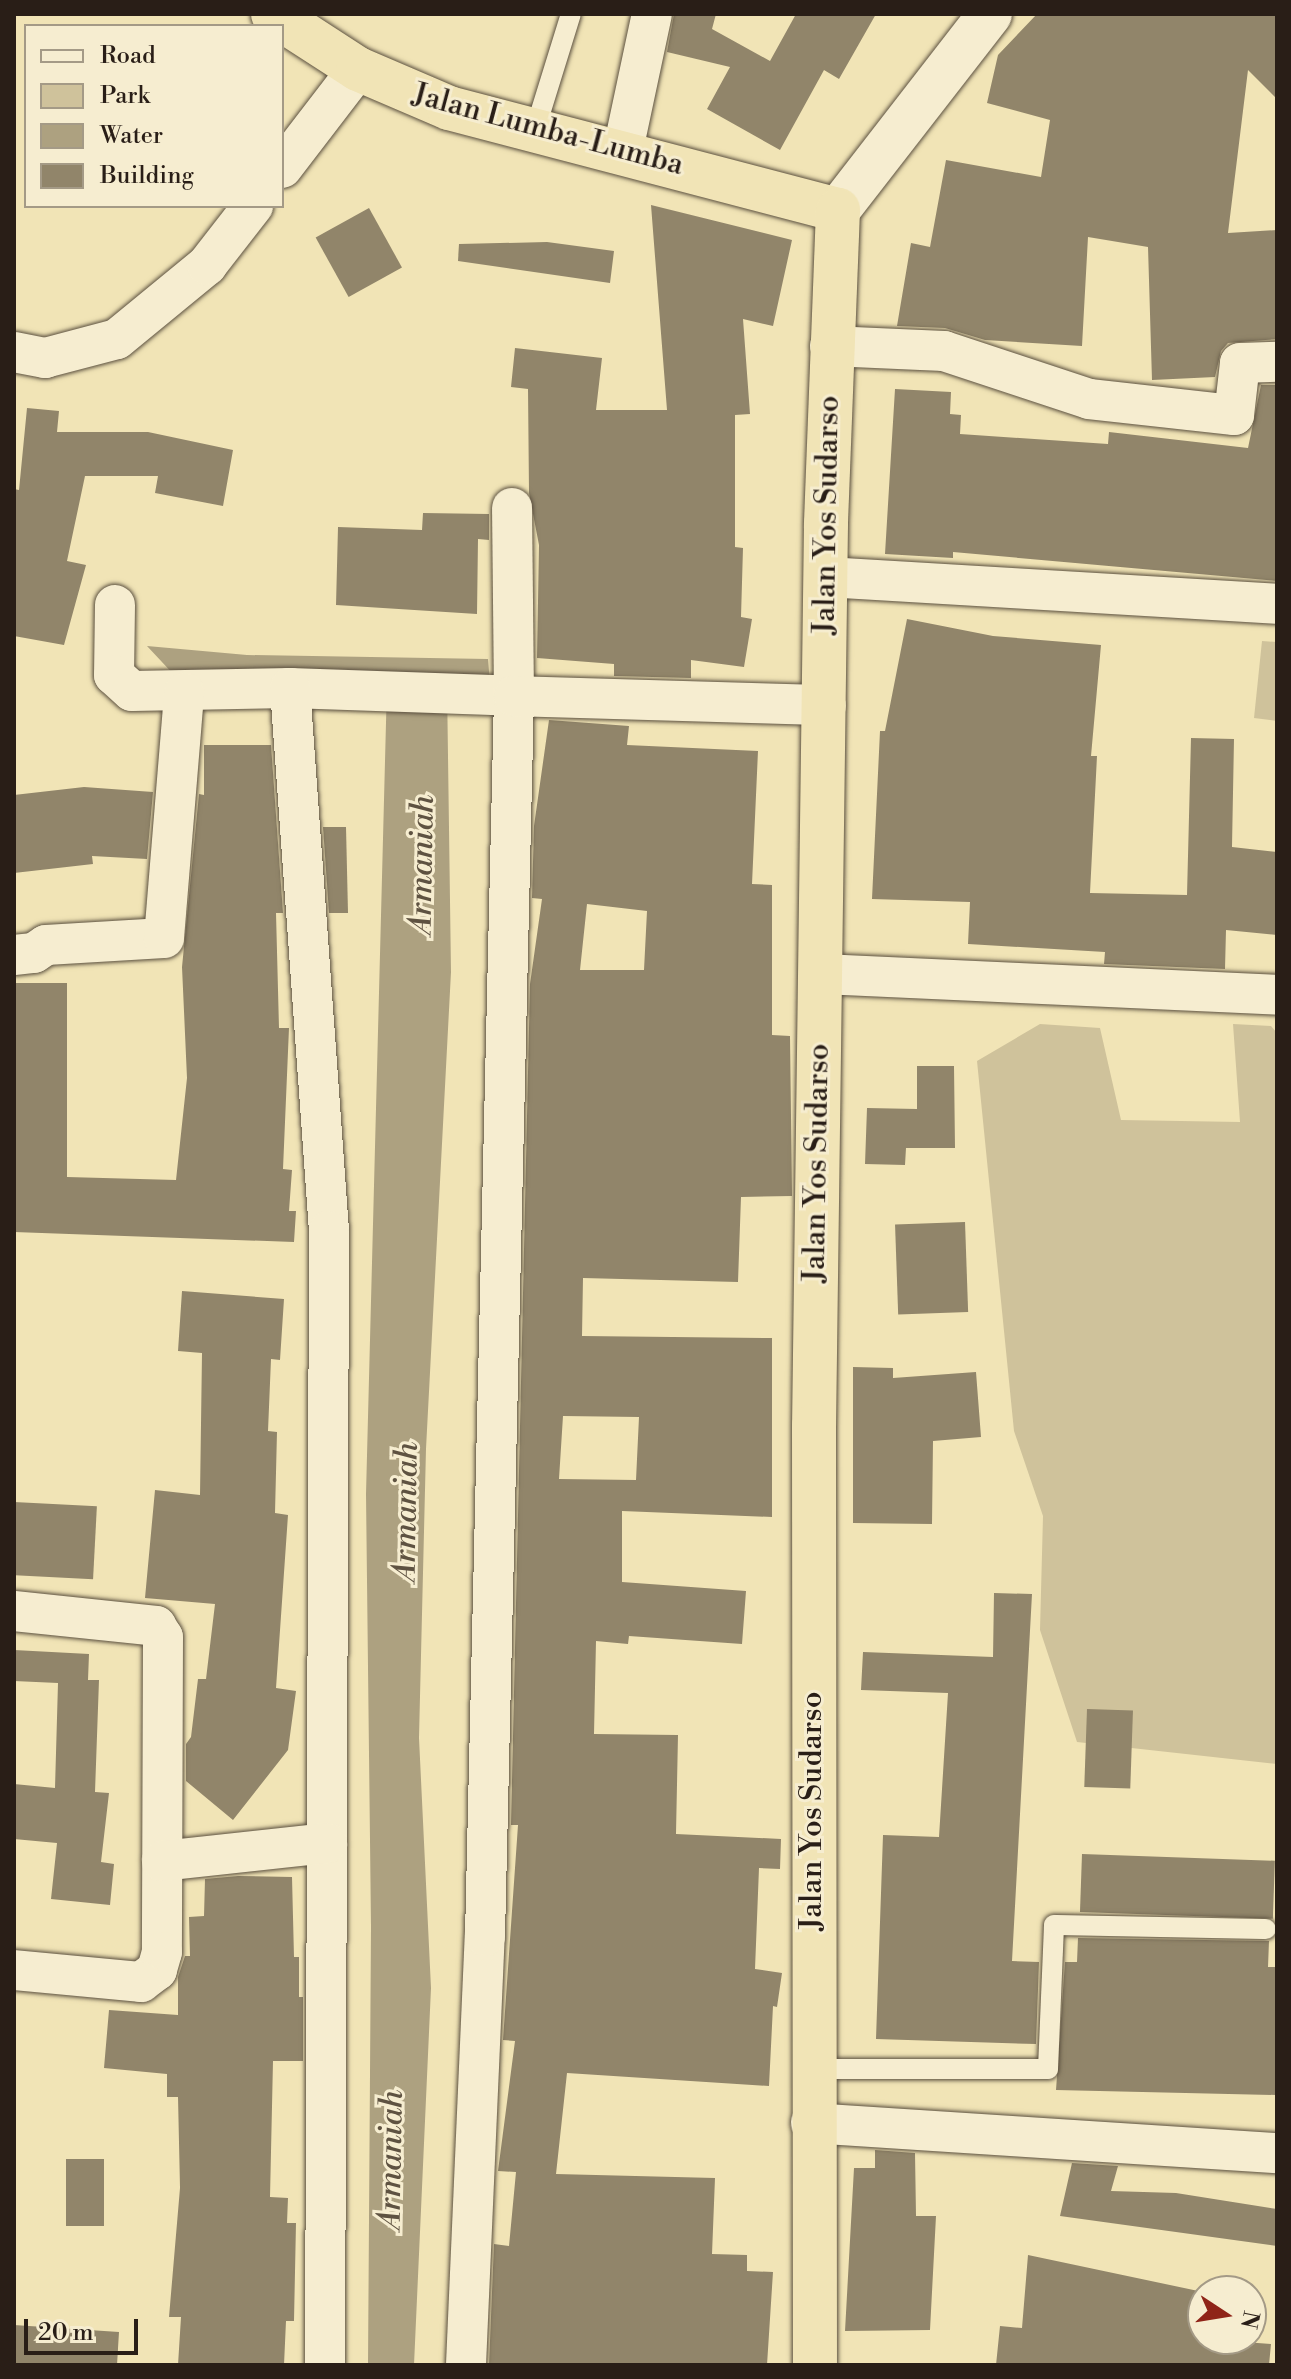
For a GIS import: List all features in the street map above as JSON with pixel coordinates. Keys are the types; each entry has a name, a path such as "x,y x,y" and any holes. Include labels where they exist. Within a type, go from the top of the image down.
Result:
{"highway":[{"name":"Jalan Lumba-Lumba","path":"273,14 358,69 449,108 623,150 838,210"},
{"name":"Jalan Yos Sudarso","path":"815,2365 811,2069 820,974 830,346 838,210"}],"street":[{"path":"623,150 652,14"},
{"path":"838,210 990,14"},
{"path":"284,165 358,69"},
{"path":"14,352 45,358 117,339 207,265 251,208"},
{"path":"830,346 944,351 1089,399 1234,415 1240,363 1277,362"},
{"path":"466,2365 485,1936 514,696 512,508"},
{"path":"825,577 1277,604"},
{"path":"115,605 118,683 132,691 184,693 290,688 826,705"},
{"path":"290,688 329,1231 325,2365"},
{"path":"14,955 34,953 46,945 164,938 184,693"},
{"path":"820,974 1277,995"},
{"path":"14,1611 161,1630 162,1861 162,1952 157,1970 141,1982 14,1970"},
{"path":"162,1861 327,1843"},
{"path":"811,2123 1277,2153"}],"lane":[{"path":"535,130 571,14"},
{"path":"811,2069 1048,2069 1054,1925 1266,1929"}],"green space":[{"path":"1262,641 1277,642 1277,721 1254,718"},
{"path":"1040,1024 1100,1028 1121,1120 1240,1122 1233,1024 1271,1026 1277,1033 1277,1764 1077,1742 1040,1630 1043,1516 1014,1431 977,1061"}],"water":[{"name":"Armaniah","path":"147,646 247,655 488,659 490,684 447,684 451,972 426,1449 419,1738 431,1988 414,2365 368,2365 371,1927 366,1494 387,684 176,677"}],"building":[{"path":"674,14 716,14 712,29 770,61 796,14 876,14 839,79 824,70 780,150 707,109 730,67 667,52"},
{"path":"1037,14 1277,14 1277,99 1248,70 1228,233 1277,230 1277,339 1228,343 1221,351 1215,377 1152,380 1148,247 1088,237 1082,346 985,340 945,328 897,326 911,243 930,247 946,160 1041,177 1050,120 987,103 998,55"},
{"path":"651,205 792,240 773,326 743,319 750,414 735,415 735,547 743,548 741,617 752,619 744,667 691,660 691,678 614,676 614,664 537,658 539,545 529,493 528,389 511,387 515,348 602,358 596,410 667,410"},
{"path":"369,208 402,267 349,297 316,238"},
{"path":"547,242 614,251 610,283 458,261 459,244"},
{"path":"1261,385 1277,385 1277,581 953,552 953,558 885,554 895,389 951,392 950,414 961,415 960,434 1108,444 1109,432 1248,448"},
{"path":"27,408 59,411 57,432 148,432 233,450 223,506 155,493 158,476 85,476 67,561 86,565 64,645 14,636 14,489 19,490"},
{"path":"423,513 489,514 489,540 478,539 477,614 336,605 338,527 422,530"},
{"path":"907,619 993,636 1101,645 1091,756 1097,756 1090,893 1187,895 1191,738 1234,739 1232,847 1277,852 1277,935 1226,930 1225,969 1104,964 1105,952 968,944 970,902 872,899 880,731 885,731"},
{"path":"549,720 629,726 627,745 758,751 752,884 772,885 772,1035 790,1036 792,1196 741,1197 738,1282 583,1278 582,1336 772,1338 772,1517 622,1511 622,1582 746,1591 742,1644 629,1636 628,1644 596,1641 594,1734 678,1735 676,1834 781,1839 780,1869 759,1868 755,1969 782,1973 777,2007 773,2006 769,2086 567,2073 556,2174 715,2178 712,2254 747,2255 747,2271 773,2272 767,2365 489,2365 494,2244 509,2246 516,2172 498,2171 515,2041 503,2040 518,1825 511,1825 530,984 542,899 532,898 534,826","holes":["587,904 647,911 644,970 580,970","563,1416 639,1417 636,1480 559,1479"]},
{"path":"204,745 271,745 283,913 276,913 279,1028 289,1028 283,1169 292,1170 289,1211 296,1211 294,1242 14,1232 14,983 67,983 67,1177 176,1180 187,1078 182,967 199,794 204,795"},
{"path":"84,787 153,792 147,859 92,856 93,864 14,873 14,795"},
{"path":"323,827 346,827 348,913 329,913"},
{"path":"917,1066 954,1066 955,1148 906,1148 905,1165 865,1164 867,1108 917,1109"},
{"path":"965,1222 968,1312 898,1314 895,1224"},
{"path":"182,1291 284,1299 280,1360 271,1359 268,1431 277,1432 275,1513 288,1515 276,1688 296,1691 288,1750 233,1820 186,1781 186,1744 191,1737 198,1679 206,1679 215,1604 145,1598 155,1490 200,1495 202,1353 178,1351"},
{"path":"853,1367 893,1368 893,1378 976,1372 981,1437 933,1441 932,1524 853,1523"},
{"path":"14,1502 97,1506 93,1579 14,1575"},
{"path":"994,1593 1032,1594 1012,1961 1039,1962 1036,2044 876,2039 883,1835 939,1837 948,1693 861,1690 863,1652 993,1657"},
{"path":"14,1650 89,1654 88,1680 99,1680 95,1792 109,1793 101,1862 114,1864 110,1905 51,1899 57,1843 14,1839 14,1784 55,1788 58,1683 14,1681"},
{"path":"1087,1709 1133,1711 1130,1789 1084,1787"},
{"path":"1082,1854 1275,1861 1273,1919 1080,1912"},
{"path":"292,1877 294,1957 299,1957 299,1997 303,1997 303,2061 273,2061 270,2197 288,2198 287,2223 296,2223 294,2321 286,2321 284,2365 178,2365 181,2317 169,2317 180,2188 178,2097 167,2097 167,2074 104,2068 109,2010 178,2015 178,1977 185,1956 190,1956 189,1917 204,1916 205,1879"},
{"path":"1078,1938 1269,1941 1268,1967 1277,1967 1276,2095 1056,2090 1065,1962 1077,1962"},
{"path":"875,2150 915,2153 916,2216 936,2216 930,2330 845,2331 854,2168 875,2168"},
{"path":"66,2159 104,2159 104,2226 66,2226"},
{"path":"1072,2163 1118,2166 1111,2191 1176,2193 1277,2209 1277,2246 1060,2216"},
{"path":"1028,2255 1187,2289 1187,2355 1267,2355 1267,2344 1271,2344 1269,2365 996,2365 1000,2326 1022,2328"},
{"path":"14,2325 119,2332 117,2365 14,2365"}]}
